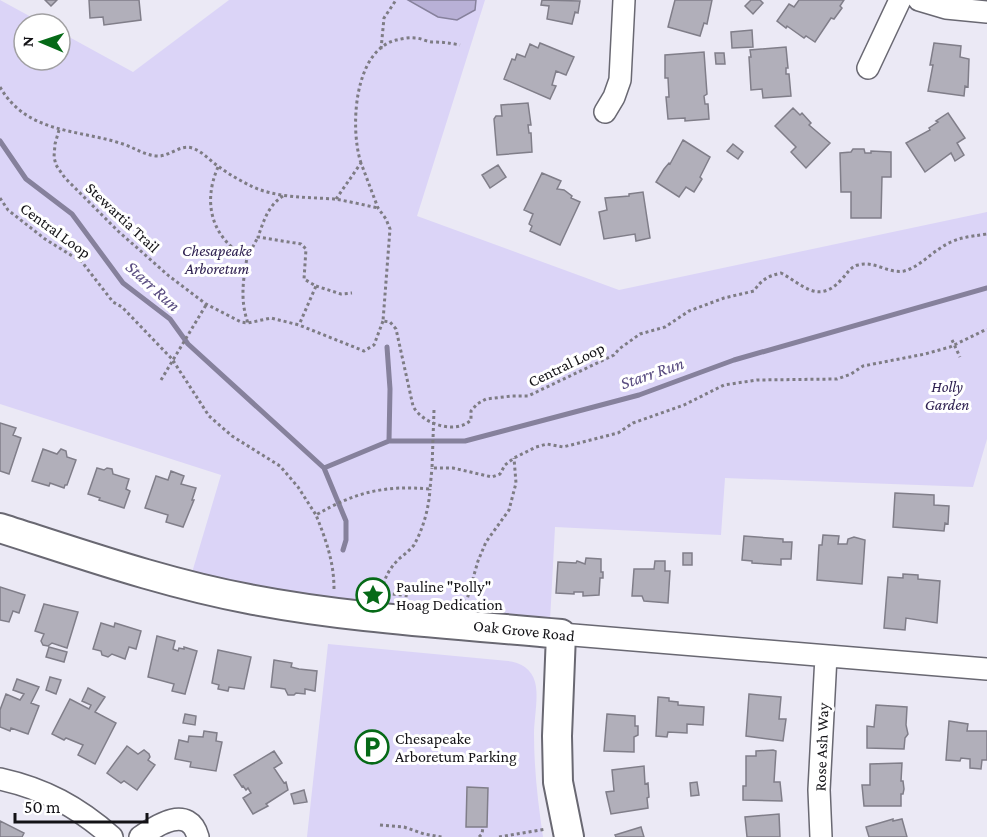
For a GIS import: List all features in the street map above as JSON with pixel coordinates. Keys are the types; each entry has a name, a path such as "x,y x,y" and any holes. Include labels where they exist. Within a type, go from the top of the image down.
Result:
{"street":[{"path":"605,112 620,80 624,0"},
{"path":"868,68 900,0"},
{"path":"919,0 946,8 987,12"},
{"name":"Oak Grove Road","path":"0,528 172,581 250,599 331,612 561,634 987,669"},
{"path":"561,634 557,736 558,782 567,831"},
{"name":"Rose Ash Way","path":"821,837 819,789 826,656"},
{"path":"0,779 22,784 56,797 88,816 112,837"},
{"path":"140,837 158,824 178,819 194,826 198,837"}],"path":[{"path":"381,49 384,18 396,0"},
{"path":"283,196 273,202 269,208 247,258 243,305 248,323 271,318 299,325 364,351 374,345 383,321 390,229 378,208 361,164 355,136 361,78 364,70 381,49 393,41 414,38 460,45"},
{"path":"0,87 10,103 22,113 59,130 124,145 151,155 162,156 190,147 254,187 283,196 336,199 378,208"},
{"name":"Stewartia Trail","path":"59,130 54,157 56,165 65,178 118,231 169,276 206,304 232,319 248,323"},
{"path":"336,199 361,164"},
{"path":"218,166 210,192 214,221 226,242 236,252 247,258"},
{"name":"Central Loop","path":"0,198 8,210 45,239 82,262 113,302 122,307 172,359 209,416 232,436 280,466 298,487 316,515 332,558 334,588 331,612"},
{"name":"Central Loop","path":"432,423 458,427 466,425 471,420 471,411 486,399 528,396 614,355 619,349 638,338 640,334 665,327 689,311 724,298 754,291 759,283 769,276 781,273 794,280 802,288 823,291 834,287 849,270 859,265 875,264 888,270 902,271 913,267 940,248 963,237 987,234"},
{"path":"258,237 304,246 306,253 304,279 316,286 341,294 352,293"},
{"path":"299,325 316,286"},
{"path":"161,380 206,304"},
{"path":"383,321 390,322 396,329 413,406 417,414 432,423"},
{"path":"432,468 453,468 492,477 500,474 505,465 514,458 546,444 563,447 618,433 633,423 684,405 724,385 744,381 837,379 863,366 955,346 987,329"},
{"path":"952,340 960,357"},
{"path":"378,616 386,575 413,546 429,505 434,411"},
{"path":"463,624 466,602 478,561 486,542 511,504 516,483 514,458"},
{"path":"316,515 356,496 388,488 430,489"},
{"path":"380,825 404,827 442,837"},
{"path":"480,837 483,827"},
{"path":"499,837 567,831"}],"green space":[{"name":"Chesapeake Arboretum","path":"0,0 22,12 12,12 12,72 72,72 72,39 133,72 229,0 485,0 417,216 619,290 987,212 987,439 973,487 725,478 721,535 555,527 550,621 386,607 191,576 221,475 0,404"},
{"path":"328,644 508,661 517,663 528,670 536,688 535,760 543,837 307,837"}],"shaded area":[{"path":"408,0 476,0 475,10 457,20 438,17"}],"building":[{"path":"45,0 57,0 51,6"},
{"path":"89,0 139,0 141,20 104,25 103,17 90,18"},
{"path":"542,0 580,1 578,13 575,12 572,24 547,19 549,6 541,5"},
{"path":"675,0 712,0 707,24 704,23 700,36 668,27"},
{"path":"751,0 760,0 763,3 753,14 745,6"},
{"path":"799,0 844,0 840,6 842,8 834,19 831,18 815,42 806,36 804,38 777,21 789,4 794,7"},
{"path":"752,30 753,47 732,48 731,32"},
{"path":"540,43 574,57 566,75 556,71 552,85 556,86 550,99 504,79 512,59 515,60 517,54 525,57 530,44 538,48"},
{"path":"934,43 961,46 960,57 969,59 968,87 965,86 964,96 928,91"},
{"path":"786,47 788,68 786,68 786,74 789,74 791,96 763,98 762,89 751,90 750,50"},
{"path":"704,52 707,94 704,96 705,104 708,104 709,119 685,121 685,118 668,119 666,97 669,97 668,78 665,78 665,55"},
{"path":"715,53 724,53 725,64 716,64"},
{"path":"528,103 532,152 497,155 494,119 496,116 502,116 501,105"},
{"path":"793,108 800,115 802,113 811,123 809,125 830,143 806,168 791,152 796,147 775,126"},
{"path":"948,113 965,138 957,143 964,155 955,161 951,153 925,172 906,143 930,130 929,128 938,122 936,121"},
{"path":"683,140 710,157 700,177 702,179 694,192 686,187 679,197 656,182 670,164"},
{"path":"733,144 743,152 738,159 727,151"},
{"path":"853,149 864,149 865,153 891,152 891,177 882,177 881,218 851,218 851,192 841,192 840,153 851,152"},
{"path":"498,165 506,177 490,188 482,175"},
{"path":"542,173 561,181 557,189 564,190 572,196 571,198 580,202 560,245 530,231 532,226 529,224 533,214 524,210"},
{"path":"643,192 650,238 636,241 635,234 604,239 599,212 607,210 605,198"},
{"path":"0,423 16,428 13,435 21,438 9,474 0,471"},
{"path":"43,449 57,454 61,449 66,451 67,457 76,460 64,488 50,483 49,486 32,481"},
{"path":"97,468 112,469 113,474 129,479 126,489 130,491 124,508 88,494"},
{"path":"171,471 184,476 181,484 196,488 192,500 194,500 183,527 166,522 168,515 145,508 156,476 168,480"},
{"path":"895,493 934,495 934,505 949,506 948,524 945,523 944,531 893,527"},
{"path":"823,535 839,536 838,544 847,544 848,539 854,537 865,540 862,584 817,580 819,545 822,545"},
{"path":"744,536 783,539 783,542 792,542 791,559 781,559 781,565 742,560"},
{"path":"683,553 692,553 692,565 683,565"},
{"path":"586,558 601,559 603,578 600,578 599,595 583,596 583,592 556,593 558,562 576,563 577,561 585,564"},
{"path":"655,561 665,561 665,571 670,571 668,603 644,601 642,596 632,596 634,569 654,569"},
{"path":"903,574 918,575 918,579 940,581 937,623 906,618 905,630 884,628 888,577 903,578"},
{"path":"0,587 25,595 19,613 13,611 9,622 0,620"},
{"path":"44,604 78,612 67,648 52,643 48,646 43,645 41,641 44,634 35,631"},
{"path":"101,623 114,627 115,623 141,631 136,649 129,647 125,659 112,654 108,657 102,655 101,651 93,649"},
{"path":"157,636 175,641 173,649 178,651 179,648 184,649 184,647 197,651 185,694 172,691 174,684 148,677"},
{"path":"49,647 67,652 64,662 46,657"},
{"path":"218,650 251,657 244,689 229,687 228,691 218,689 219,685 212,683"},
{"path":"274,660 292,663 291,667 317,671 315,691 305,689 305,694 288,695 285,689 271,687"},
{"path":"50,677 61,680 56,694 46,690"},
{"path":"17,679 39,687 31,703 39,706 28,734 0,727 0,710 6,694 20,700 24,694 13,690"},
{"path":"88,688 105,697 95,712 116,723 95,764 78,755 83,745 52,734 70,699 89,709 91,705 82,701"},
{"path":"749,694 781,697 779,719 786,719 783,741 746,736"},
{"path":"658,697 669,698 669,701 678,702 678,705 704,707 703,725 687,724 687,733 668,732 667,737 656,736"},
{"path":"876,705 907,707 908,734 905,738 904,749 867,748 867,726 874,727"},
{"path":"185,714 196,716 195,725 183,723"},
{"path":"607,714 635,716 638,735 634,737 634,752 604,751"},
{"path":"949,721 968,724 967,731 987,731 987,760 982,760 981,769 970,768 970,759 946,760"},
{"path":"204,731 217,733 216,741 222,742 216,771 190,767 191,762 175,759 179,740 188,742 189,736 203,737"},
{"path":"127,746 138,754 144,750 149,754 148,760 155,765 137,790 107,773"},
{"path":"274,751 282,763 274,768 284,783 286,782 288,790 266,804 268,806 253,814 243,798 251,793 248,788 246,790 242,787 234,775"},
{"path":"756,751 776,751 774,782 780,782 782,801 743,800 743,786 746,786 746,756 756,756"},
{"path":"902,763 901,781 903,781 904,789 901,794 901,806 864,806 862,785 870,785 870,764"},
{"path":"644,766 645,784 648,783 648,808 611,814 606,792 614,791 612,770"},
{"path":"697,782 699,795 691,796 690,783"},
{"path":"467,787 488,788 487,827 466,827"},
{"path":"304,790 307,802 294,804 291,794"},
{"path":"779,814 780,837 747,837 745,817"},
{"path":"893,819 893,821 902,819 907,837 869,837 866,827"},
{"path":"0,821 24,833 22,837 0,837"},
{"path":"641,827 644,837 616,837 615,835"}],"waterway":[{"name":"Starr Run","path":"0,141 26,179 72,214 123,283 170,319 188,344 324,468 389,441 465,441 639,395 734,360 987,288"},
{"path":"387,347 390,389 389,441"},
{"name":"Starr Run","path":"324,468 346,521 346,540 343,550"}],"place":[{"name":"Pauline \"Polly\" Hoag Dedication","path":"373,595"},
{"name":"Chesapeake Arboretum Parking","path":"372,747"}],"park label":[{"name":"Holly Garden","path":"947,395"}]}
